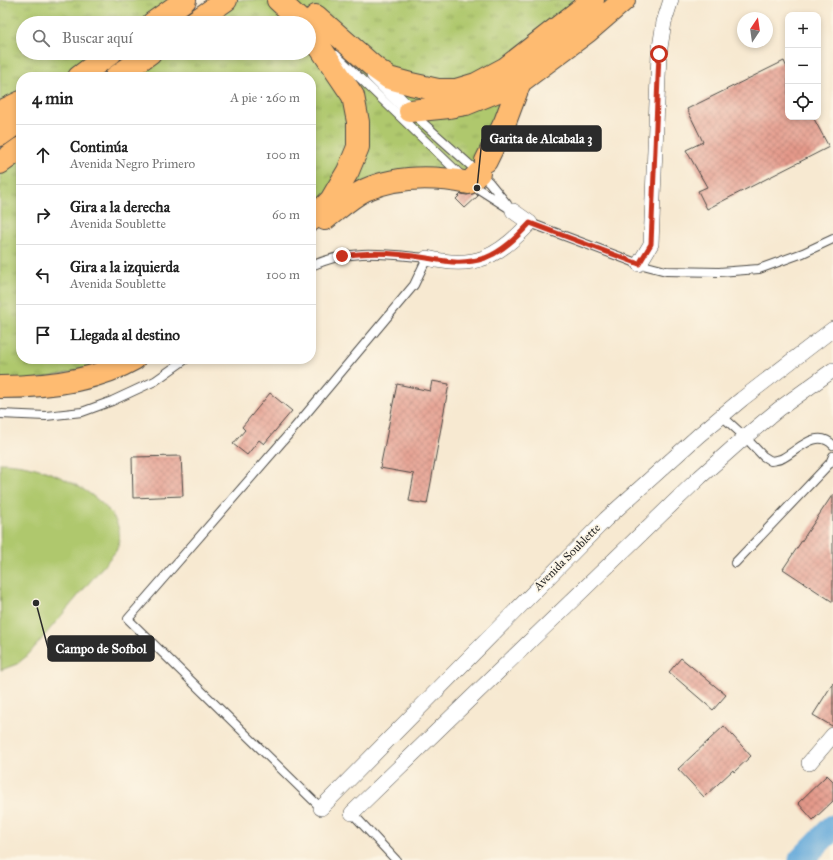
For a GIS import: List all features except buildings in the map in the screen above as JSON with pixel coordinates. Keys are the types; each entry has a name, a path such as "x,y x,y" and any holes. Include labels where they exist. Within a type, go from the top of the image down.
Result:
{"main road":[{"path":"163,16 185,0"},
{"path":"203,16 226,0"},
{"path":"278,0 298,16"},
{"path":"298,0 305,16"},
{"path":"316,30 390,78 438,90 456,90 476,84 506,68 593,0"},
{"path":"410,111 466,104 520,82 587,32 624,0"},
{"path":"316,36 353,96 358,122 358,147 348,171 330,200 316,215"},
{"path":"85,72 101,60"},
{"path":"123,72 140,60"},
{"path":"316,228 364,190 396,180 413,178 438,179 478,172 505,122 520,82"},
{"path":"0,112 16,104"},
{"path":"0,135 16,124"},
{"path":"0,163 16,152"},
{"path":"0,387 55,384 78,380 108,371 123,364"}],"street":[{"path":"639,264 651,244 659,54 664,22 671,0"},
{"path":"316,31 410,111"},
{"path":"428,258 442,262 459,263 486,258 513,241 530,223 513,211"},
{"name":"Avenida Soublette","path":"321,808 606,519 722,416 790,361 833,329"},
{"path":"352,814 694,483 745,437 779,409 833,370"},
{"path":"809,763 833,735"}],"lane":[{"path":"316,31 478,172 513,211"},
{"path":"410,111 489,182 513,211"},
{"path":"530,223 639,264 666,271 719,272 759,269 803,253 833,239"},
{"path":"316,264 325,260 359,253 378,253 428,258 414,285 295,427 128,619 321,808"},
{"path":"0,414 46,416 82,412 112,401 155,381 179,364"},
{"path":"722,416 763,456 771,461 782,458 812,439 822,439 832,443 833,445"},
{"path":"734,563 830,463 833,456"},
{"path":"352,814 396,860"}],"green space":[{"path":"0,0 185,0 163,16 16,16 16,60 102,60 86,72 16,72 16,124 0,135"},
{"path":"226,0 624,0 520,82 479,173 413,178 338,209 316,228 316,72 123,72 140,60 316,60 316,16 203,16"},
{"path":"16,152 16,364 110,364 0,387 0,163"},
{"path":"0,463 29,466 71,482 98,500 110,512 117,524 120,537 116,551 28,655 17,664 1,670"}],"waterway":[{"path":"801,860 833,827"}],"place":[{"name":"Garita de Alcabala 3","path":"477,188"},
{"name":"Campo de Sofbol","path":"36,603"}],"route":[{"path":"342,256 359,253 378,253 428,258 442,262 459,263 473,261 486,258 500,250 513,241 530,223 639,264 651,244 659,54"}]}
